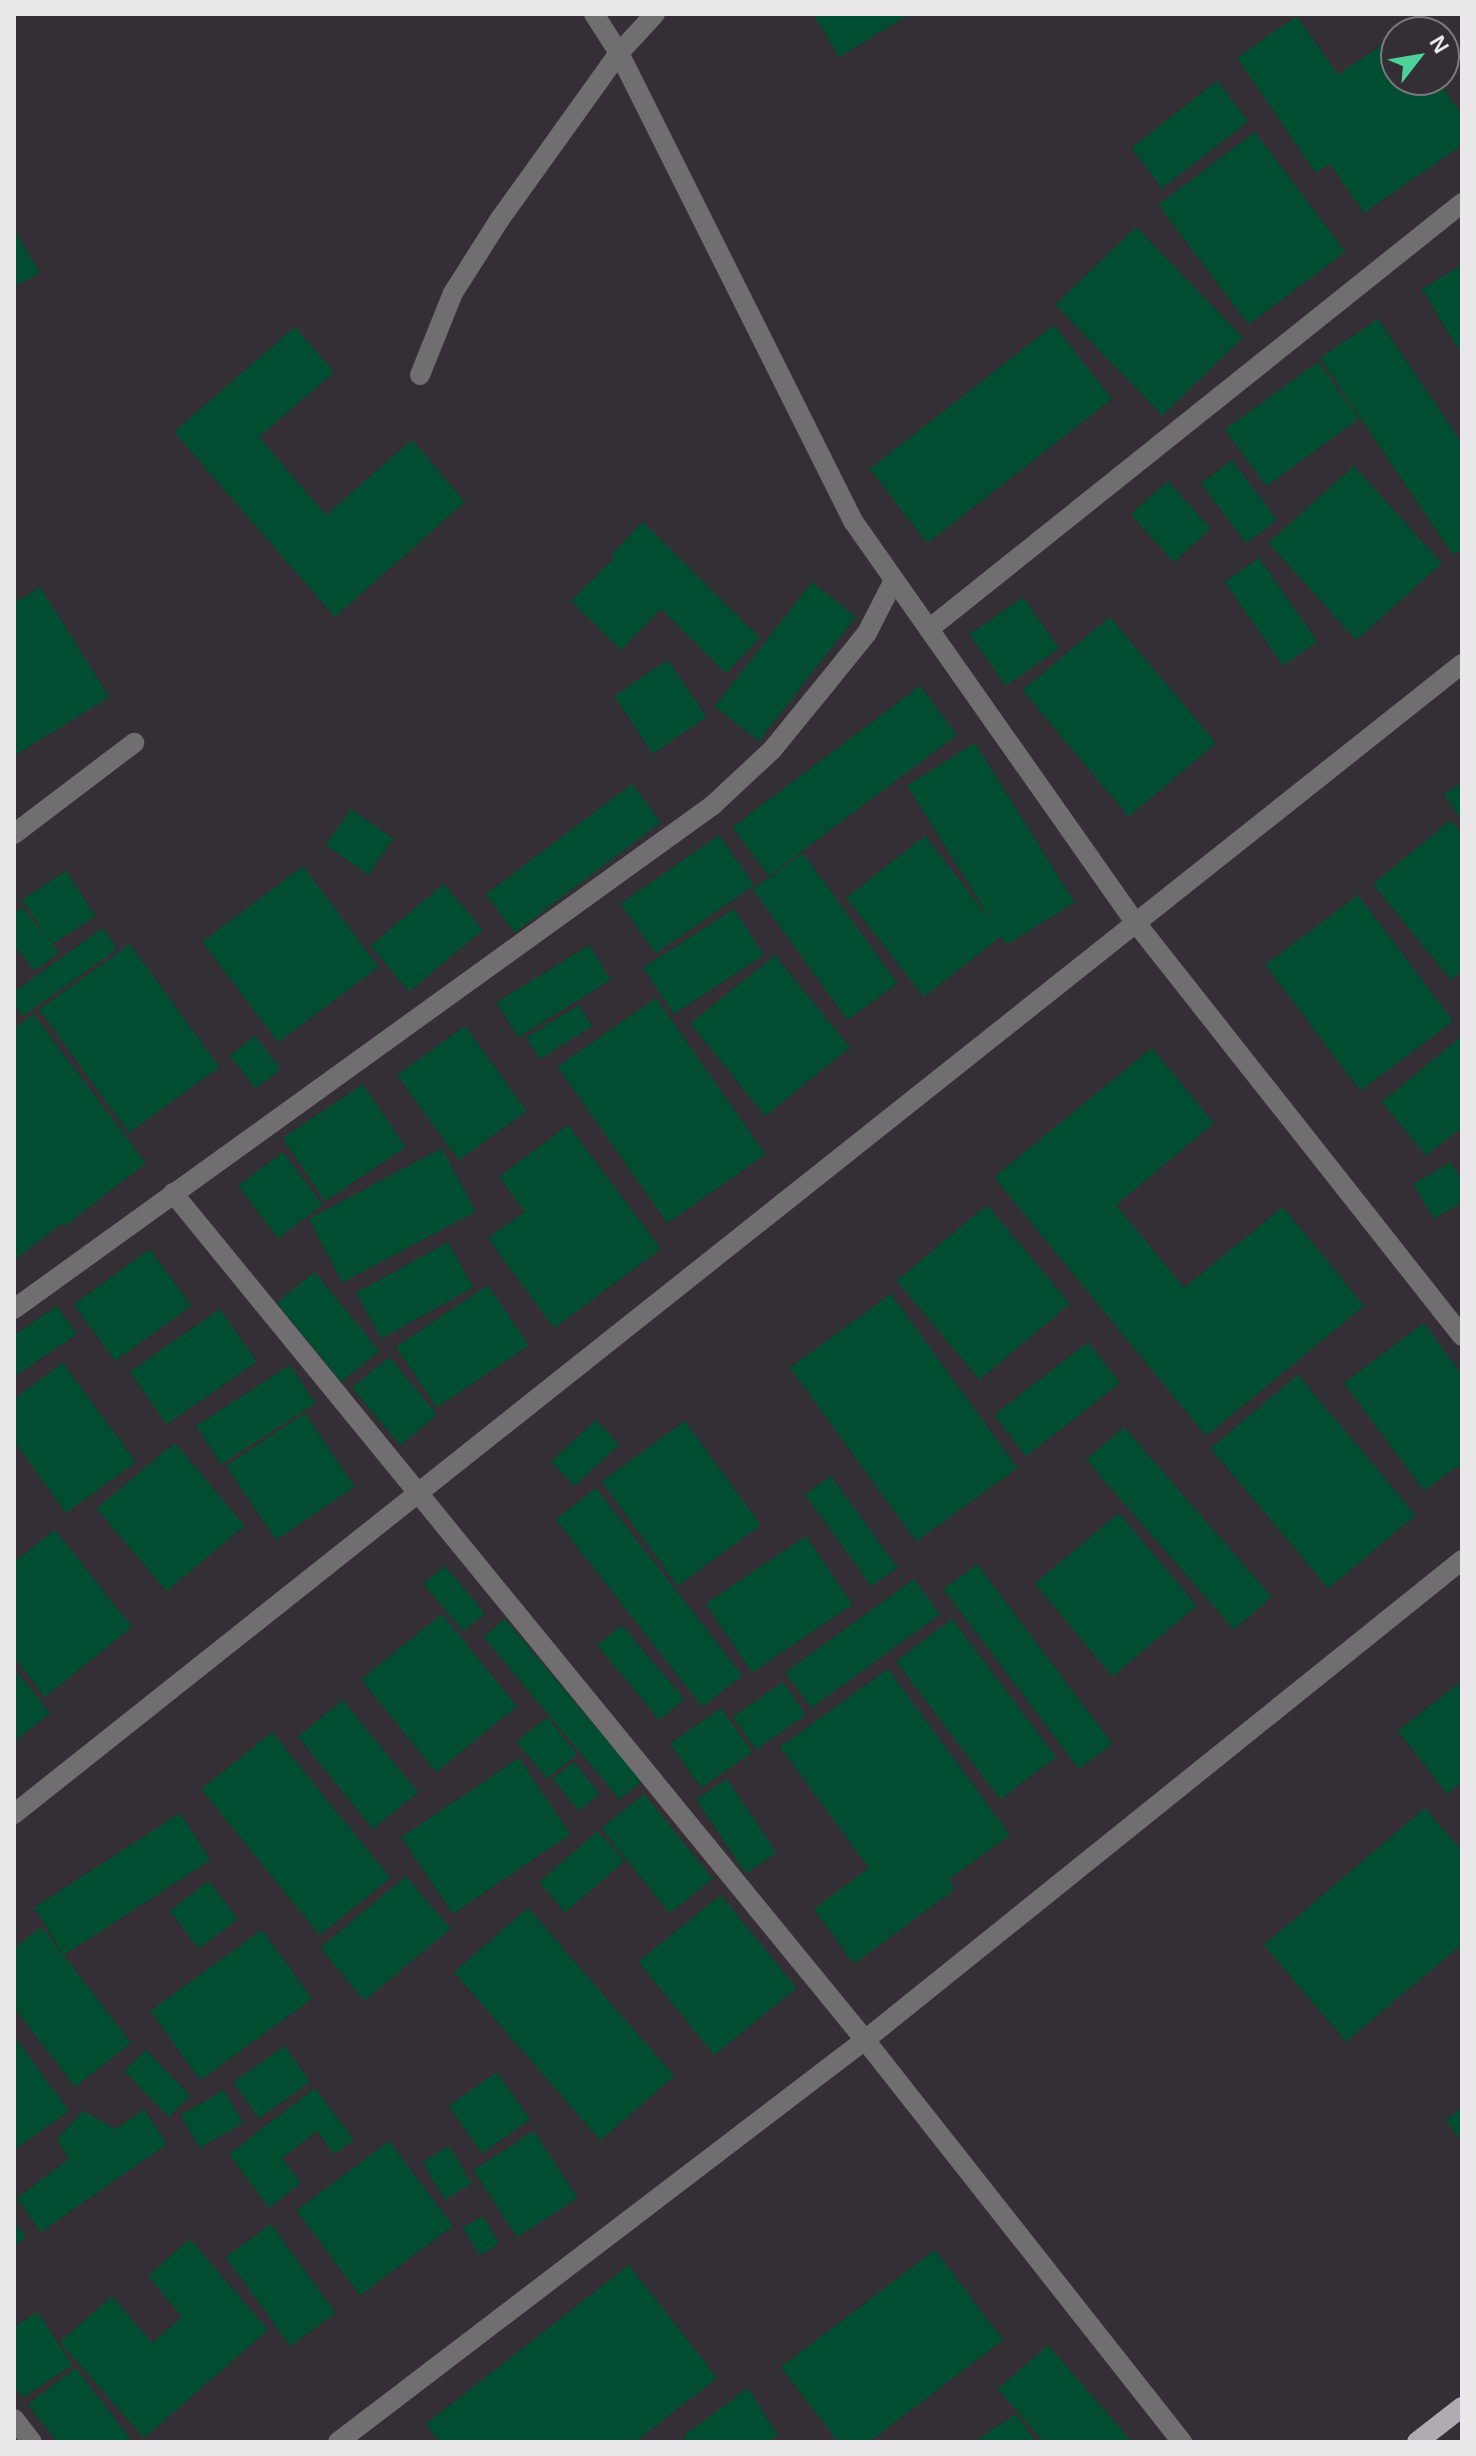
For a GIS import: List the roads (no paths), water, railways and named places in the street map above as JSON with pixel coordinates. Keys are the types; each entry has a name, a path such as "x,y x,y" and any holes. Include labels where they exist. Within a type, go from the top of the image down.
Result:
{"main road":[{"path":"1417,2442 1462,2407"}],"street":[{"path":"594,14 619,53 853,521 1136,923 1462,1336"},
{"path":"420,375 453,293 500,219 619,53 655,14"},
{"path":"929,629 1462,203"},
{"path":"14,1309 713,805 772,750 867,633 894,580"},
{"path":"14,1814 418,1497 1462,664"},
{"path":"14,834 134,743"},
{"path":"173,1193 418,1497 865,2040 1182,2442"},
{"path":"338,2442 865,2040 1462,1560"},
{"path":"14,2419 32,2442"}]}
